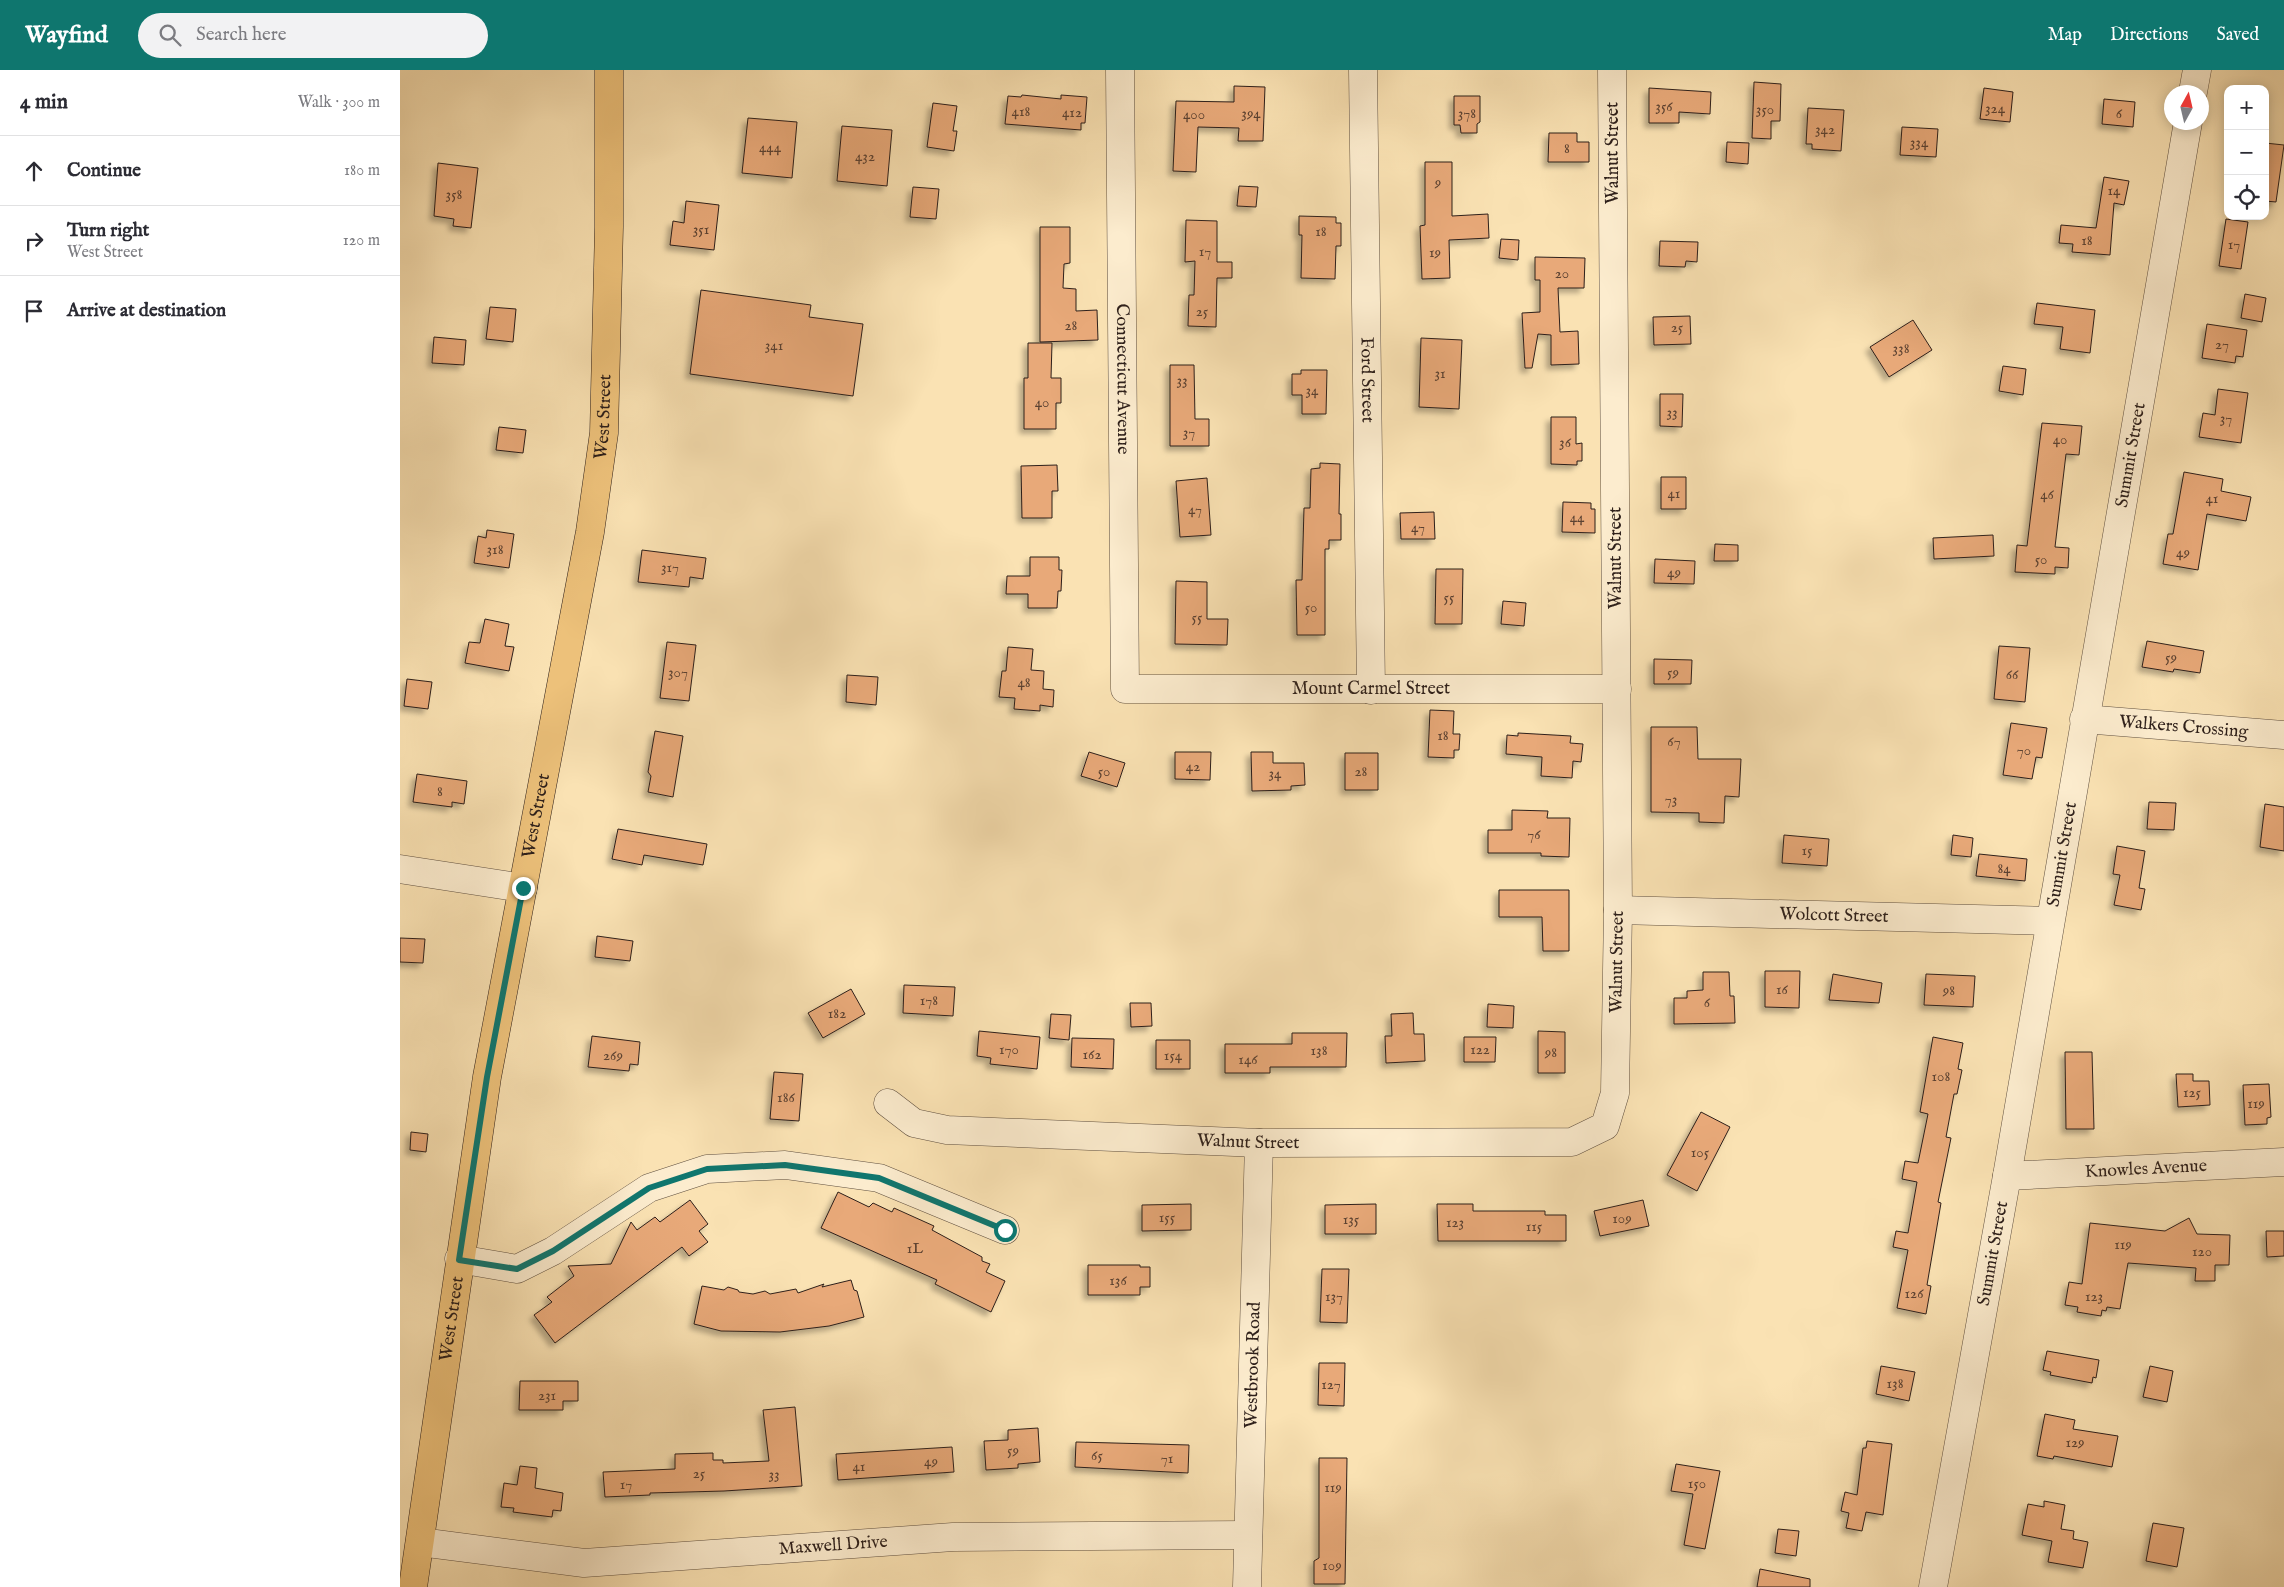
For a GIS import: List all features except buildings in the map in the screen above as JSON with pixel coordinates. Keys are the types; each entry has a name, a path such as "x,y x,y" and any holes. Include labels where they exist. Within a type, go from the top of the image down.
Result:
{"main road":[{"name":"West Street","path":"413,1587 487,1077 590,532 604,433 609,227 609,70"}],"street":[{"name":"Connecticut Avenue","path":"1120,70 1125,688"},
{"name":"Ford Street","path":"1363,70 1372,690"},
{"name":"Walnut Street","path":"888,1103 914,1123 947,1130 1259,1143 1572,1142 1605,1126 1615,1093 1618,910 1612,70"},
{"path":"2194,85 2197,70"},
{"name":"Summit Street","path":"1933,1587 2007,1176 2187,130"},
{"name":"Mount Carmel Street","path":"1125,688 1372,690 1617,688"},
{"name":"Walkers Crossing","path":"2084,719 2284,735"},
{"path":"400,869 523,888"},
{"name":"Wolcott Street","path":"1618,910 2050,921"},
{"name":"Westbrook Road","path":"1247,1587 1259,1143"},
{"name":"Knowles Avenue","path":"2007,1176 2284,1162"},
{"path":"459,1260 517,1269 553,1251 649,1188 707,1169 785,1165 879,1178 1005,1230"},
{"name":"Maxwell Drive","path":"420,1542 584,1563 953,1537 1248,1535"}],"route":[{"path":"523,888 487,1077 459,1260 517,1269 553,1251 649,1188 707,1169 785,1165 879,1178 1005,1230"}]}
